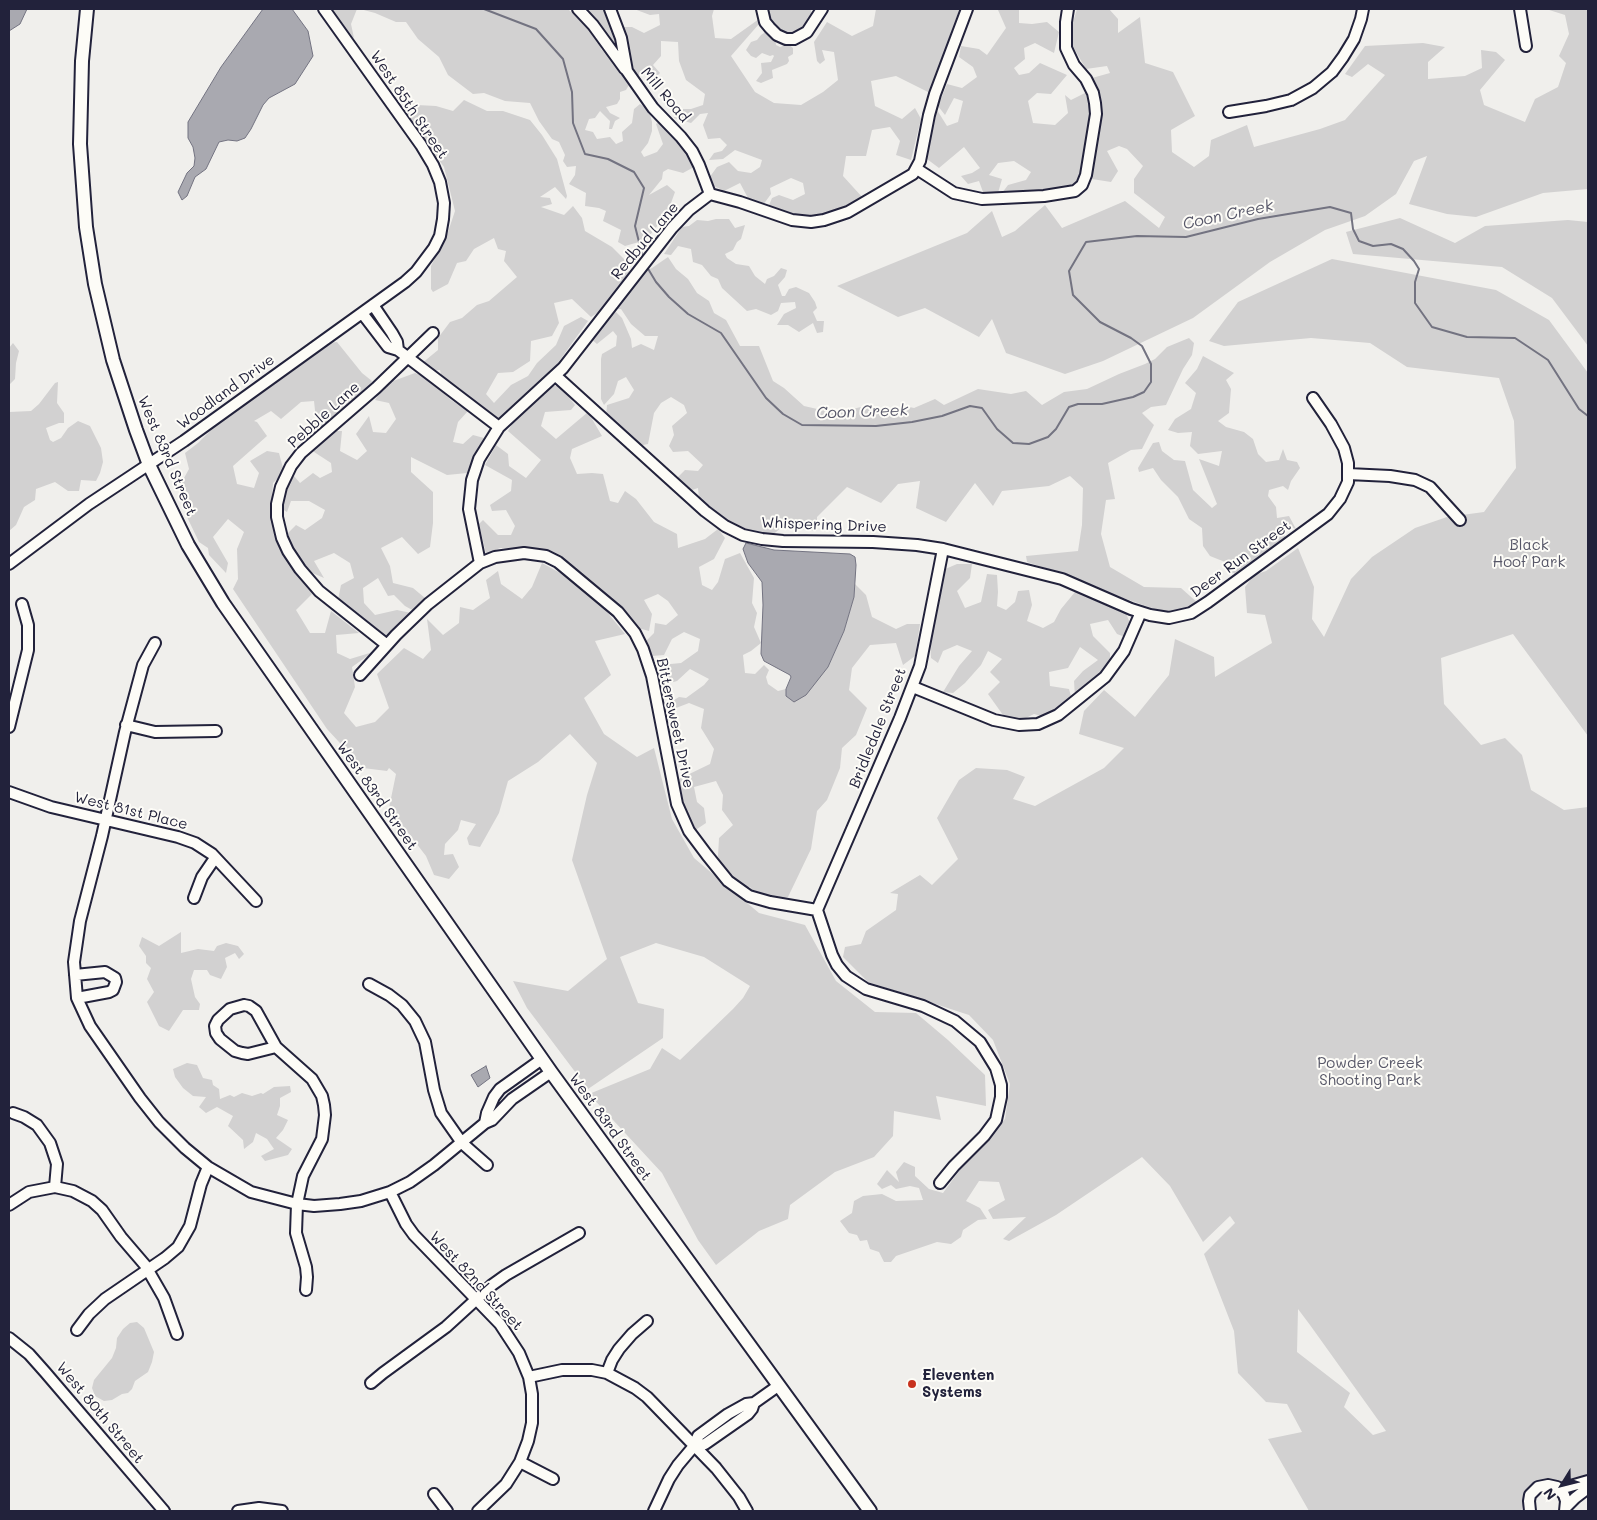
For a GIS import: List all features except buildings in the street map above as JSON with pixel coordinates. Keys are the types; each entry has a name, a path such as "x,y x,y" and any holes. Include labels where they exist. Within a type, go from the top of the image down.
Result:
{"main road":[{"name":"West 83rd Street","path":"87,9 80,104 82,187 86,227 96,284 113,360 136,430 150,465 188,545 223,603 551,1072 870,1511"}],"street":[{"name":"West 85th Street","path":"324,9 421,145 433,166 443,190 443,219 440,236 434,248 416,272 362,313"},
{"path":"578,9 593,25 627,71"},
{"name":"Mill Road","path":"610,9 622,38 627,71 653,108 681,137 692,152 710,194"},
{"path":"762,9 765,22 770,28 782,37 794,39 807,32 822,9"},
{"path":"710,194 792,220 800,222 817,221 848,212 913,174 920,161 935,94 966,9"},
{"path":"917,169 954,192 982,199 1044,196 1075,191 1082,185 1086,176 1096,114 1093,93 1086,79 1074,65 1066,48 1068,9"},
{"path":"1229,112 1291,100 1313,88 1332,72 1343,57 1354,39 1363,9"},
{"path":"1520,9 1526,46"},
{"name":"Redbud Lane","path":"480,563 469,509 472,480 479,459 499,427 556,376 645,261 683,216 710,194"},
{"path":"373,305 397,342 398,350"},
{"name":"Woodland Drive","path":"9,564 89,504 150,465 362,313"},
{"path":"362,313 388,347 398,350 406,358 499,427"},
{"name":"Pebble Lane","path":"387,646 319,591 300,569 282,538 277,517 277,504 281,487 291,466 301,453 376,388 433,333"},
{"name":"Whispering Drive","path":"556,376 698,505 716,520 734,531 762,539 873,542 943,549 1062,579 1141,612"},
{"name":"Deer Run Street","path":"1141,612 1169,618 1191,612 1208,602 1328,514 1340,499 1348,482 1348,463 1344,448 1331,424 1313,398"},
{"path":"1348,474 1390,476 1415,480 1430,487 1460,520"},
{"name":"Bridledale Street","path":"817,910 913,687 924,648 943,549"},
{"name":"Bittersweet Drive","path":"360,675 434,598 480,563 495,557 516,554 546,556 567,568 618,612 635,633 648,662 676,804 689,831 718,870 738,889 760,900 817,910"},
{"path":"9,727 28,650 28,625 22,604"},
{"path":"913,687 994,720 1019,725 1038,724 1058,715 1105,677 1124,651 1141,612"},
{"path":"155,643 143,665 126,725 106,820 80,921 74,962 77,998 90,1026 140,1098 172,1135 208,1168 251,1192 297,1204 314,1206 361,1201 390,1192 420,1176 485,1122 492,1120 512,1099 551,1072"},
{"path":"126,725 154,732 216,731"},
{"name":"West 81st Place","path":"9,792 52,807 178,837 195,843 215,858 256,901"},
{"path":"194,898 202,877 215,858"},
{"path":"817,910 832,955 846,976 854,983 866,989 923,1006 954,1021 980,1042 996,1068 1002,1097 996,1120 989,1131 950,1170 940,1183"},
{"path":"75,975 105,972 115,978 116,982 113,990 109,992 77,998"},
{"path":"369,984 402,1005 415,1021 428,1052 437,1102 447,1122 462,1143 487,1165"},
{"path":"276,1047 248,1054 235,1051 220,1039 216,1033 215,1026 218,1020 230,1009 244,1005 249,1006 261,1019 276,1047 312,1079 322,1096 324,1105 322,1139 303,1176 297,1204 296,1233 306,1267 306,1290"},
{"path":"485,1122 494,1097 500,1090 542,1059"},
{"path":"13,1113 24,1117 36,1125 50,1143 57,1164 55,1187"},
{"path":"77,1330 89,1314 101,1303 172,1252 183,1240 190,1226 200,1184 208,1168"},
{"path":"9,1205 29,1192 55,1187 74,1191 92,1201 102,1210 148,1270 167,1303 177,1334"},
{"name":"West 82nd Street","path":"390,1192 406,1224 414,1235 500,1324 519,1353 529,1377 532,1394 532,1423 528,1441 520,1462 506,1484 478,1511"},
{"path":"371,1383 446,1327 506,1275 578,1232"},
{"path":"607,1373 619,1349 647,1321"},
{"name":"West 80th Street","path":"9,1338 29,1354 164,1511"},
{"path":"529,1377 562,1370 592,1370 607,1373 627,1383 647,1397 727,1481 747,1511"},
{"path":"654,1511 662,1492 678,1465 694,1446 698,1436 728,1414 746,1404 754,1403 778,1386"},
{"path":"520,1462 553,1479"},
{"path":"1560,1489 1588,1481"},
{"path":"1528,1510 1530,1495 1538,1487 1548,1484 1560,1489 1564,1494 1566,1509"},
{"path":"1566,1509 1575,1498 1588,1488"},
{"path":"434,1494 447,1511"},
{"path":"238,1511 259,1508 282,1511"}],"green space":[{"path":"329,9 357,9 351,24 354,38 345,32"},
{"path":"360,9 568,9 600,41 601,49 614,60 616,67 629,85 626,90 620,92 620,99 617,104 606,107 610,113 620,118 615,121 612,129 609,129 610,121 600,111 595,118 589,119 585,130 593,132 597,139 610,137 616,144 623,141 622,132 632,123 634,109 640,104 649,110 652,131 648,143 641,152 644,157 657,152 663,144 656,124 660,121 684,144 682,150 689,150 694,167 683,173 668,169 663,172 662,179 649,195 667,185 675,192 671,203 675,208 667,220 658,225 646,240 625,246 618,242 621,230 603,221 606,211 585,206 586,193 569,184 575,175 576,166 567,167 563,161 565,155 559,142 552,139 539,121 530,103 505,101 484,93 473,94 448,75 439,57 418,39 406,22 396,22"},
{"path":"584,9 605,9 617,41 612,43"},
{"path":"634,9 714,9 712,16 715,38 731,39 759,19 759,24 731,56 755,92 774,103 801,105 823,92 838,80 834,52 822,50 825,60 820,64 817,61 814,42 827,22 852,36 873,26 876,9 960,9 932,94 896,76 871,81 875,106 902,119 915,108 921,119 911,160 896,155 900,141 890,127 872,130 866,156 846,156 843,176 863,198 844,210 807,219 767,210 772,198 779,195 793,200 805,194 803,183 791,178 770,188 771,194 763,205 748,198 740,183 724,191 712,185 709,178 717,167 729,162 738,171 751,173 760,167 762,160 735,150 723,159 709,160 714,153 722,151 727,145 720,138 708,139 703,125 708,113 700,114 691,123 674,118 680,109 691,109 703,105 705,94 686,80 679,61 678,42 661,41 661,56 653,65 660,73 656,77 636,75 628,51 628,39 622,27 632,27 644,33 660,25 659,14 650,15"},
{"path":"766,9 808,9 811,10 812,17 808,20 808,26 800,29 800,32 794,37 785,35 771,26"},
{"path":"994,9 1019,9 1019,23 1047,22 1059,32 1054,53 1035,43 1024,48 1025,59 1014,68 1019,75 1029,73 1040,63 1067,75 1051,94 1037,93 1028,101 1033,123 1055,125 1068,113 1065,95 1071,100 1087,92 1091,105 1083,174 1071,187 1036,194 1007,196 1002,193 1008,185 1026,180 1031,172 1014,161 998,163 989,175 1002,179 998,193 983,192 979,181 968,184 961,176 972,173 980,168 964,147 939,168 923,156 932,115 937,110 947,126 958,122 963,101 954,98 945,115 938,106 947,84 962,88 977,77 973,67 959,57 961,46 979,49 987,55 1006,28 998,10"},
{"path":"1077,9 1109,9 1118,19 1118,33 1140,17 1145,63 1173,72 1195,116 1171,130 1172,152 1194,167 1209,156 1211,140 1247,125 1254,147 1320,129 1345,120 1385,75 1368,64 1352,77 1345,74 1365,46 1423,43 1445,47 1428,62 1428,79 1465,76 1482,68 1481,50 1496,52 1505,60 1480,90 1484,105 1525,122 1535,99 1558,87 1566,63 1559,56 1569,34 1565,15 1546,9 1588,9 1588,189 1543,193 1476,217 1447,214 1409,204 1427,156 1414,161 1396,194 1365,216 1325,230 1270,262 1193,318 1103,361 1065,374 1006,353 992,319 979,337 925,308 898,317 837,286 967,233 992,211 1002,237 1015,231 1045,205 1062,228 1125,201 1159,228 1165,217 1134,193 1134,179 1143,166 1127,149 1119,146 1107,151 1118,171 1111,182 1092,179 1094,141 1099,109 1092,78 1110,73 1107,66 1086,69 1073,47 1073,22"},
{"path":"767,31 775,37 776,45 780,47 788,44 793,48 793,54 788,57 789,61 787,64 772,70 773,78 761,83 756,81 762,73 761,63 771,62 774,56 762,53 756,58 751,56 746,50 751,42 757,40"},
{"path":"464,100 487,111 503,111 530,120 557,159 567,196 566,199 555,187 540,197 550,198 552,204 541,207 564,215 573,206 582,218 585,231 612,247 628,263 629,275 605,308 591,317 572,299 554,303 559,323 552,336 531,341 530,361 513,372 498,373 486,394 494,403 511,385 528,376 537,363 556,345 564,326 581,317 588,321 552,371 498,421 474,404 469,396 463,397 442,379 440,370 428,371 421,364 438,350 438,338 450,322 462,318 477,305 489,301 517,277 504,261 506,251 498,249 494,238 474,249 466,261 457,263 448,284 433,292 431,289 431,266 448,232 455,211 444,167 404,111 408,101 417,105 436,106 453,111"},
{"path":"1400,218 1455,243 1485,226 1568,220 1588,222 1588,346 1552,298 1502,267 1353,254 1346,232"},
{"path":"729,219 735,228 745,225 741,239 733,250 725,254 727,258 736,264 749,266 755,276 765,284 767,279 774,276 781,268 787,270 785,277 778,285 782,296 785,296 789,289 796,287 809,293 817,308 813,312 817,321 824,321 823,332 817,333 813,323 799,332 788,325 777,325 784,314 796,308 795,302 781,303 778,311 771,315 756,309 747,311 722,288 718,279 711,276 702,265 693,262 691,249 678,246 671,255 664,254 682,227 689,226 697,220 708,221"},
{"path":"668,257 676,269 688,279 697,293 709,301 714,313 726,320 740,346 759,346 773,381 804,406 835,413 861,407 893,412 905,406 914,408 935,399 944,405 978,389 1011,394 1026,391 1042,405 1064,392 1087,389 1145,364 1155,359 1167,347 1189,338 1194,343 1192,355 1183,369 1166,405 1151,407 1142,413 1154,425 1142,449 1131,450 1108,463 1115,499 1106,500 1101,534 1110,567 1144,587 1181,588 1199,604 1169,614 1027,562 1026,556 1078,551 1082,525 1083,488 1070,476 1049,486 1002,491 993,506 975,483 946,522 916,508 920,481 898,484 881,503 847,487 817,517 817,531 782,527 770,537 747,533 712,513 699,499 698,488 689,491 676,479 685,470 698,471 703,465 688,451 673,452 669,446 674,435 672,426 687,413 684,405 671,397 661,403 654,413 648,444 638,446 606,417 607,405 629,398 634,390 626,377 618,381 614,394 604,405 601,399 602,354 616,346 617,336 613,331 597,344 591,339 604,320 616,312 622,318 631,339 632,348 641,344 654,350 658,336 645,336 631,324 621,309 614,309 637,275"},
{"path":"1332,259 1496,290 1549,320 1588,373 1588,736 1513,634 1441,658 1444,704 1481,745 1505,738 1522,755 1531,790 1564,810 1588,807 1588,1476 1576,1483 1566,1485 1537,1483 1527,1496 1521,1511 1309,1511 1268,1439 1302,1432 1287,1404 1266,1402 1238,1373 1234,1331 1204,1254 1235,1223 1230,1216 1203,1242 1170,1186 1142,1157 1056,1215 1009,1241 1003,1239 1026,1217 993,1219 988,1210 1005,1200 999,1182 979,1181 966,1201 980,1208 987,1219 978,1220 963,1230 961,1237 951,1244 937,1242 896,1256 891,1262 884,1262 879,1252 870,1249 867,1240 860,1241 857,1235 849,1233 840,1221 852,1213 854,1201 863,1196 882,1194 896,1201 923,1200 919,1188 910,1186 896,1189 891,1185 882,1189 877,1184 887,1170 899,1182 896,1172 904,1162 915,1167 915,1176 929,1189 943,1193 962,1167 1005,1119 1010,1084 993,1040 969,1015 868,982 843,957 845,947 861,944 866,931 896,910 898,894 890,893 920,875 932,885 958,859 937,818 959,780 976,768 1007,770 1025,777 1013,799 1035,806 1104,768 1124,748 1079,734 1084,711 1104,690 1135,717 1169,675 1175,639 1214,657 1215,677 1272,643 1265,615 1247,613 1245,587 1254,575 1266,571 1298,548 1314,587 1312,619 1324,637 1351,579 1372,557 1415,528 1447,517 1484,512 1516,468 1514,421 1499,378 1407,367 1370,343 1311,338 1224,346 1209,341 1238,302","holes":["1298,1309 1386,1431 1373,1435 1344,1407 1350,1393 1297,1352"]},
{"path":"337,342 362,373 372,381 365,394 317,433 306,432 309,419 316,420 314,401 301,402 281,419 271,411 254,421 257,422 267,436 233,466 237,484 254,488 259,473 250,461 267,451 279,453 284,472 273,483 271,512 276,539 312,594 296,610 310,633 325,633 331,611 359,633 336,635 337,653 350,659 373,652 352,667 355,687 344,713 356,727 375,722 389,708 377,674 404,648 423,659 431,650 427,619 443,635 459,623 460,607 473,610 490,598 486,580 498,571 501,584 522,599 532,587 542,563 562,574 598,601 625,634 595,641 611,675 584,698 604,734 637,757 654,748 672,819 694,858 759,913 805,925 836,981 875,1012 916,1013 948,1040 985,1075 986,1106 936,1096 941,1120 894,1111 893,1136 874,1157 835,1172 790,1205 788,1219 759,1231 716,1265 698,1240 662,1173 589,1094 650,1069 662,1048 680,1060 733,1009 743,998 750,986 704,957 656,943 620,957 638,1003 664,1009 663,1038 588,1089 527,1008 513,981 568,991 607,959 572,860 587,795 597,763 570,734 538,762 508,781 499,813 480,847 469,845 467,838 476,824 461,820 458,830 445,844 444,855 453,854 459,867 449,879 434,875 426,856 389,808 396,774 389,768 387,771 363,768 327,729 233,589 238,579 237,549 244,532 228,519 213,537 228,563 226,573 209,555 208,548 199,542 188,519 179,487 189,469 185,453 222,419 272,385 284,372 310,359 328,343"},
{"path":"13,343 19,351 15,379 9,385 9,348"},
{"path":"1203,356 1234,373 1226,380 1231,389 1229,413 1218,421 1226,427 1244,432 1253,439 1258,454 1266,462 1279,460 1283,449 1287,460 1297,462 1300,468 1291,481 1288,490 1283,486 1269,490 1268,496 1276,507 1277,518 1289,516 1296,529 1289,526 1284,533 1286,539 1279,547 1275,546 1270,555 1235,578 1234,573 1227,572 1225,562 1210,556 1203,546 1202,528 1189,519 1178,497 1161,480 1153,468 1139,472 1138,468 1153,443 1159,442 1162,451 1174,460 1185,461 1193,490 1212,508 1217,504 1199,459 1219,466 1222,451 1198,454 1190,446 1192,432 1178,433 1168,430 1175,419 1191,409 1196,393 1185,383 1197,369"},
{"path":"415,373 425,376 451,400 468,411 458,422 453,442 463,444 473,435 484,438 467,473 447,475 411,457 411,472 433,492 433,523 430,547 418,554 402,537 381,548 390,566 393,583 413,588 425,598 414,611 405,606 394,595 388,596 378,578 363,588 364,603 375,615 397,610 411,613 388,640 338,600 341,585 354,578 350,563 334,553 314,561 324,578 308,571 292,550 285,536 296,525 305,530 322,518 325,510 309,501 291,501 287,512 279,507 286,487 294,476 300,483 313,473 320,478 332,472 331,463 311,450 333,431 342,431 340,451 357,460 367,451 356,434 369,416 373,432 386,433 396,419 389,403 375,400 385,384"},
{"path":"58,382 57,403 64,413 64,423 46,428 50,440 53,442 61,438 68,428 78,421 90,426 101,448 103,462 100,473 96,481 81,480 79,491 68,491 55,482 36,489 35,500 24,507 16,525 9,531 9,412 31,411 39,404 55,383"},
{"path":"549,386 560,386 575,405 571,410 545,412 541,426 556,439 588,412 602,436 572,449 570,458 577,474 603,474 610,501 618,503 625,491 636,499 654,522 677,534 678,548 705,539 718,529 725,538 714,559 699,567 702,585 712,590 718,582 725,559 740,553 754,578 752,603 757,613 754,627 761,643 743,655 745,673 755,674 764,665 769,670 766,677 768,684 778,691 786,689 786,696 828,667 844,631 854,597 855,584 866,595 872,617 896,629 907,624 920,624 915,656 903,665 896,643 870,645 852,668 849,690 867,708 856,735 842,748 840,768 827,800 817,811 811,849 788,897 776,900 757,896 750,887 743,887 722,870 718,856 719,838 733,825 722,810 723,795 716,781 694,787 697,802 704,808 706,823 694,831 684,807 679,779 710,764 714,749 701,728 704,709 689,703 676,708 671,702 679,697 686,698 709,679 690,669 677,681 663,685 658,673 660,665 681,663 698,651 700,639 684,632 672,639 664,655 652,656 645,642 654,633 655,623 666,625 678,615 668,601 658,594 644,600 652,614 649,631 638,628 615,603 564,560 536,550 500,548 486,554 479,524 483,520 498,535 511,535 515,526 506,510 492,511 490,505 511,491 512,480 485,465 496,445 508,454 509,466 526,478 541,460 508,431 519,412 533,404"},
{"path":"957,564 972,564 970,578 957,591 965,608 981,602 987,574 997,575 997,606 1006,610 1015,602 1018,591 1029,590 1032,605 1027,621 1043,628 1054,622 1061,609 1075,592 1118,607 1126,613 1131,626 1125,637 1117,634 1108,620 1090,624 1093,636 1110,653 1110,664 1075,697 1074,681 1083,671 1098,660 1080,647 1068,668 1049,672 1050,686 1069,689 1072,700 1045,717 1034,714 1022,720 1003,715 988,694 1000,682 990,672 1002,659 988,651 981,665 953,693 943,692 959,666 972,651 957,645 943,651 938,663 931,658 930,638 943,570"},
{"path":"181,932 181,953 198,949 214,951 217,946 226,943 238,946 244,954 239,959 235,953 225,958 227,967 221,979 210,975 207,970 194,970 191,979 195,997 200,1004 199,1010 183,1010 169,1031 159,1026 147,1002 154,992 147,979 151,968 146,963 146,956 139,946 142,937 159,946"},
{"path":"187,1063 197,1065 203,1078 212,1080 213,1085 219,1089 220,1099 230,1095 234,1097 242,1093 252,1096 263,1094 274,1087 290,1086 291,1092 280,1098 277,1115 288,1120 276,1138 292,1149 288,1155 265,1161 261,1156 274,1149 267,1139 256,1133 253,1142 244,1149 243,1140 228,1126 233,1116 217,1107 206,1113 199,1107 206,1097 193,1096 183,1088 175,1077 173,1069"},
{"path":"137,1322 144,1328 154,1352 148,1372 135,1381 128,1393 112,1400 104,1401 95,1396 92,1388 94,1380 112,1358 117,1338 123,1329 130,1323"}],"shaded area":[{"path":"9,9 27,9 20,24 9,31"},
{"path":"263,9 292,9 308,31 313,56 295,84 269,98 263,105 245,138 237,141 219,142 206,169 195,177 187,196 182,200 178,192 187,173 194,166 195,158 193,147 188,138 188,122 221,67"},
{"path":"746,543 774,550 850,554 855,557 854,597 844,631 828,667 806,695 794,702 786,696 790,675 764,661 761,654 762,582 748,563 743,549"},
{"path":"486,1066 490,1078 478,1087 471,1075"}],"waterway":[{"name":"Coon Creek","path":"484,9 536,29 563,59 572,92 573,123 585,154 608,159 634,172 644,188 635,226 643,258"},
{"name":"Coon Creek","path":"647,267 656,282 669,297 688,314 721,333 766,398 783,414 802,425 876,426 912,422 942,416 970,406 982,408 997,429 1013,443 1029,444 1048,437 1056,429 1069,407 1078,404 1102,404 1133,397 1144,392 1151,382 1151,364 1142,346 1100,322 1073,295 1069,271 1086,242 1137,236 1186,237 1258,219 1330,207 1351,213 1353,229 1359,241 1373,246 1391,244 1403,249 1414,261 1419,269 1415,282 1415,303 1432,327 1467,337 1515,338 1548,360 1579,409 1588,416"}],"place":[{"name":"Eleventen Systems","path":"912,1384"}],"park label":[{"name":"Black Hoof Park","path":"1529,554"},
{"name":"Powder Creek Shooting Park","path":"1370,1072"}]}
